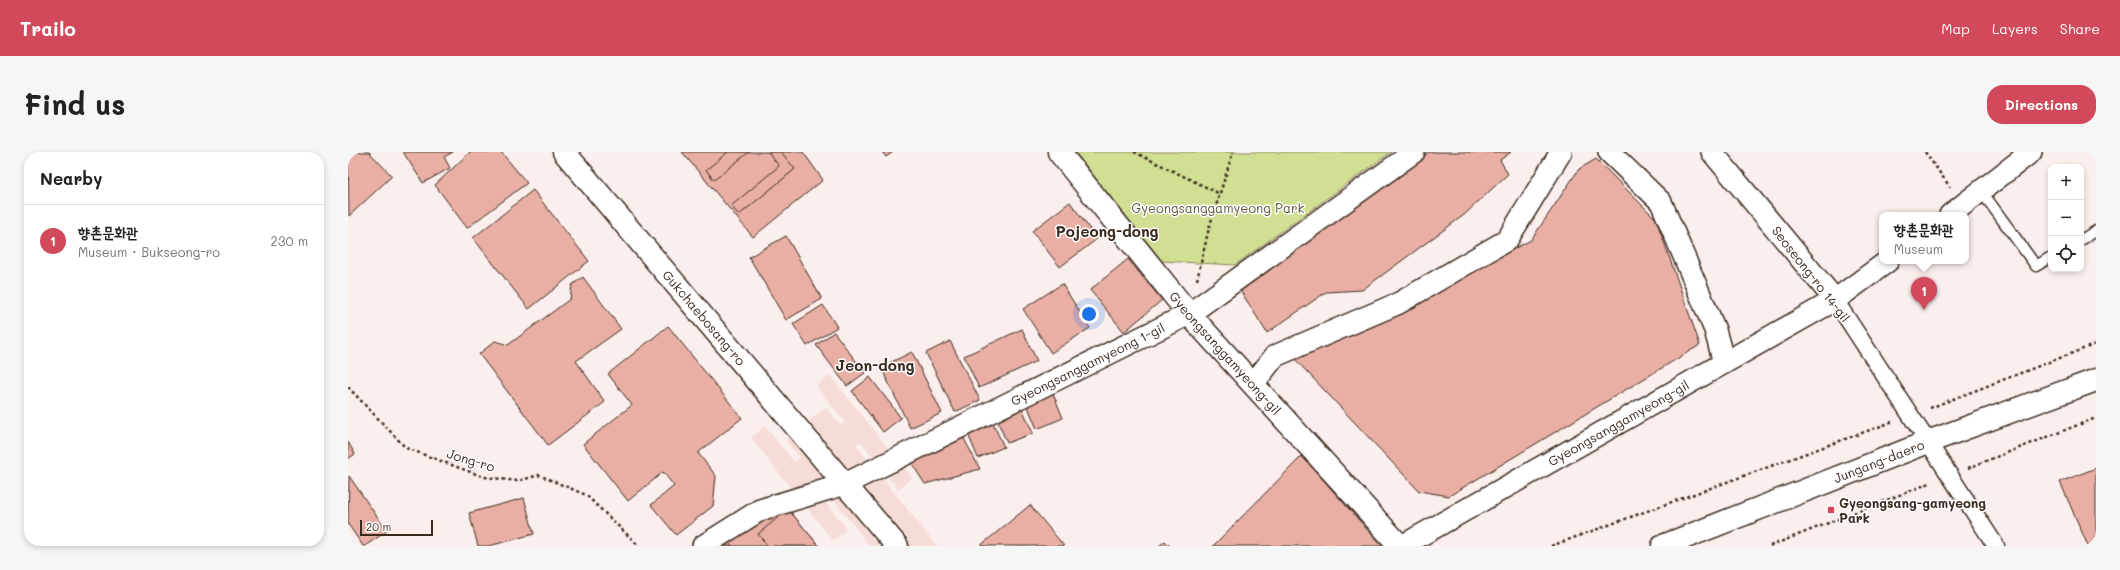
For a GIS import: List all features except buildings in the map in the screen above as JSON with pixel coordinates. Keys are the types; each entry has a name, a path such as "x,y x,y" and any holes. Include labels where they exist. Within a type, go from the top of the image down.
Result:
{"main road":[{"name":"Gukchaebosang-ro","path":"564,152 897,546"},
{"name":"Gyeongsanggamyeong-gil","path":"1059,152 1189,314 1401,546"},
{"name":"Jungang-daero","path":"1663,546 1928,442 2096,380"}],"street":[{"name":"Gyeongsanggamyeong 1-gil","path":"845,484 1189,314 1414,152"},
{"path":"1253,384 1275,356 1399,303 1507,240 1561,152"},
{"path":"1608,152 1661,202 1715,330 1724,363"},
{"name":"Seoseong-ro 14-gil","path":"1712,152 1835,300 1996,546"},
{"path":"1957,210 1982,192 2031,152"},
{"name":"Gyeongsanggamyeong-gil","path":"1401,546 1835,300 1884,264"},
{"path":"703,546 760,510 845,484"}],"lane":[{"path":"1982,192 2036,266 2048,259"},
{"path":"2084,238 2096,231"}],"path":[{"path":"1134,152 1220,194"},
{"path":"1189,314 1209,228 1233,152"},
{"path":"1924,152 1957,210"},
{"path":"1551,546 1910,416 2096,344"},
{"name":"Jong-ro","path":"348,387 406,448 484,477 518,481 539,475 586,495 639,546"}],"shaded area":[{"path":"830,375 912,478 898,489 861,442 856,445 937,546 870,546 816,478 810,483 847,529 833,541 751,438 765,426 794,462 800,458 785,440 826,407 841,425 845,422 816,386"}],"green space":[{"name":"Gyeongsanggamyeong Park","path":"1075,152 1391,152 1235,265 1162,261"}],"place":[{"name":"향촌문화관","path":"1924,310"},
{"name":"Gyeongsang-gamyeong Park","path":"1831,510"}],"district":[{"name":"Pojeong-dong","path":"1107,232"},
{"name":"Jeon-dong","path":"875,366"}]}
